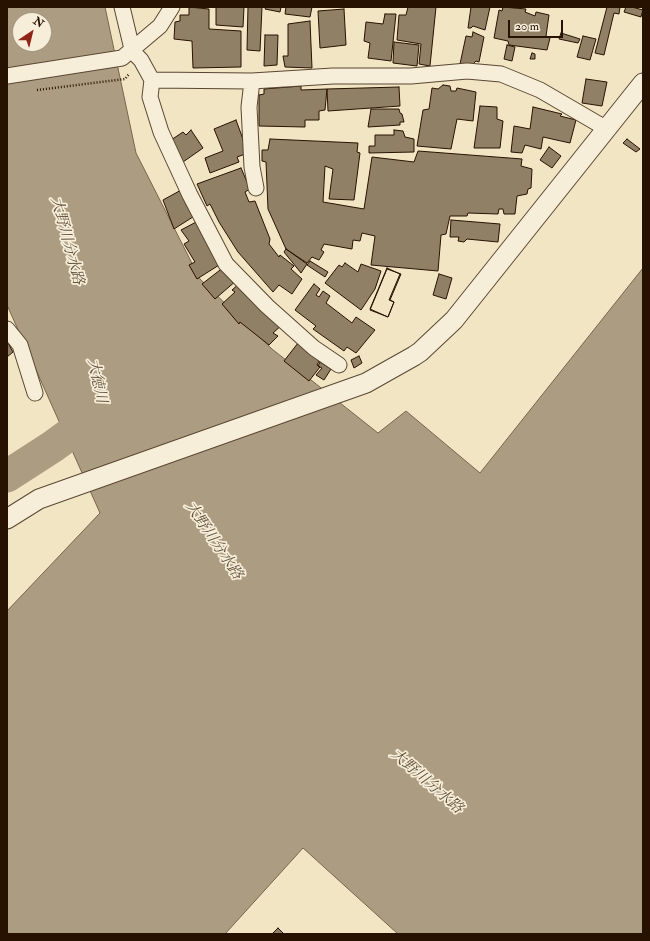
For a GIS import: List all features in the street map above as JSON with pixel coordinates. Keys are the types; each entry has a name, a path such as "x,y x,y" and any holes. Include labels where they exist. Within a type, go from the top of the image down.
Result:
{"street":[{"path":"122,7 127,53"},
{"path":"127,53 160,26 172,7"},
{"path":"7,76 127,53 135,54 141,60 152,80 150,97 160,132 190,195 226,264 267,306 314,348 339,365"},
{"path":"152,80 252,81 333,76 411,76 467,71 501,74 540,90 607,129"},
{"path":"252,81 249,107 252,167 256,188"},
{"path":"7,519 39,499 366,382 420,352 454,320 643,84"},
{"path":"7,329 20,345 35,393"}],"path":[{"path":"31,91 125,79"}],"water":[{"name":"大野川分水路","path":"7,7 105,7 136,153 200,279 272,349 378,433 406,411 480,473 643,268 643,934 398,934 303,848 225,934 7,934 7,611 100,513 7,305"}],"building":[{"path":"189,7 209,9 209,29 241,31 241,67 193,68 192,41 174,39 175,22 180,21 180,15 189,15"},
{"path":"216,7 244,7 243,27 216,25"},
{"path":"248,7 262,7 260,51 247,50"},
{"path":"266,7 281,7 280,12 265,9"},
{"path":"286,7 312,7 310,17 285,14"},
{"path":"408,7 436,7 430,66 419,64 421,44 397,40 399,15 406,15"},
{"path":"471,7 490,7 485,30 473,26 468,28"},
{"path":"503,7 526,9 525,12 535,16 536,12 549,15 546,36 550,38 547,50 509,45 508,41 494,38 499,10 502,11"},
{"path":"607,7 620,7 619,14 614,13 604,55 595,53"},
{"path":"626,7 643,10 641,17 624,12"},
{"path":"344,9 346,45 320,48 318,11"},
{"path":"385,14 396,14 391,61 368,58 370,43 364,41 366,22 383,24"},
{"path":"310,21 312,68 285,67 283,56 288,56 288,24"},
{"path":"473,32 484,37 479,62 476,61 473,64 460,64 466,36 472,37"},
{"path":"561,33 580,39 578,43 559,39"},
{"path":"265,35 278,35 277,65 264,66"},
{"path":"583,36 596,39 590,60 577,57"},
{"path":"394,42 419,45 417,66 393,63"},
{"path":"507,45 515,47 512,61 504,59"},
{"path":"532,53 535,54 535,59 530,59"},
{"path":"586,79 607,82 602,106 582,103"},
{"path":"443,85 450,86 451,91 456,91 457,88 476,92 473,121 457,119 451,149 417,146 423,110 429,109 432,88 438,89"},
{"path":"301,86 301,90 327,89 325,110 319,111 319,120 305,120 305,127 259,126 259,95 264,94 264,89"},
{"path":"399,87 400,106 328,111 327,89"},
{"path":"480,106 497,107 497,119 503,121 500,148 474,148"},
{"path":"533,107 562,114 560,116 576,120 570,143 543,137 541,149 525,145 522,153 511,152 514,126 530,129"},
{"path":"371,109 399,109 404,122 400,122 400,125 368,127"},
{"path":"236,120 248,153 237,157 239,162 210,173 205,158 223,151 214,129"},
{"path":"191,130 203,148 183,162 171,140 183,132 186,135"},
{"path":"394,130 403,131 405,137 414,139 414,152 369,153 369,146 375,146 375,135 394,135"},
{"path":"270,139 358,143 357,152 360,153 354,200 329,199 333,169 325,166 323,202 364,209 372,157 414,162 418,151 522,159 521,166 532,169 531,188 528,189 527,194 517,196 515,214 504,214 503,209 499,209 498,214 468,213 467,216 450,216 446,234 441,235 438,271 371,265 375,236 362,233 360,241 353,240 352,249 324,244 321,250 324,252 319,260 312,257 307,263 286,249 268,209 266,162 262,161 262,150 268,150"},
{"path":"627,139 640,149 636,152 623,143"},
{"path":"549,147 561,156 552,168 540,160"},
{"path":"241,168 250,189 245,192 249,202 255,201 270,239 269,244 279,257 280,255 294,266 291,269 302,279 292,294 279,285 273,292 238,252 219,222 210,204 207,206 197,184"},
{"path":"183,189 196,215 174,229 163,200"},
{"path":"200,220 227,260 197,279 189,265 195,262 184,244 189,241 181,230"},
{"path":"451,220 500,224 498,242 467,239 464,242 458,241 459,237 450,237"},
{"path":"286,249 307,264 301,273 284,252"},
{"path":"310,261 328,272 325,277 307,265"},
{"path":"345,263 358,272 361,264 381,271 375,289 361,310 325,283 339,265 342,267"},
{"path":"224,267 237,280 215,299 202,284"},
{"path":"387,268 400,274 389,300 394,302 388,317 370,309"},
{"path":"387,269 401,274 390,300 394,302 388,317 370,310"},
{"path":"439,274 452,278 446,299 433,295"},
{"path":"240,283 283,324 273,333 278,336 269,345 240,322 239,324 222,304 235,292 232,290"},
{"path":"314,284 320,289 316,295 319,297 323,291 330,296 326,303 352,323 356,317 375,330 356,353 347,347 344,351 313,329 316,326 295,310"},
{"path":"7,341 13,352 7,357"},
{"path":"298,343 319,361 317,365 320,367 309,381 284,361"},
{"path":"359,356 362,363 354,368 351,360"},
{"path":"320,362 331,369 324,380 316,375 322,368 318,366"},
{"path":"278,928 284,934 272,934"}],"waterway":[{"name":"大徳川","path":"7,476 52,447 103,410"}]}
